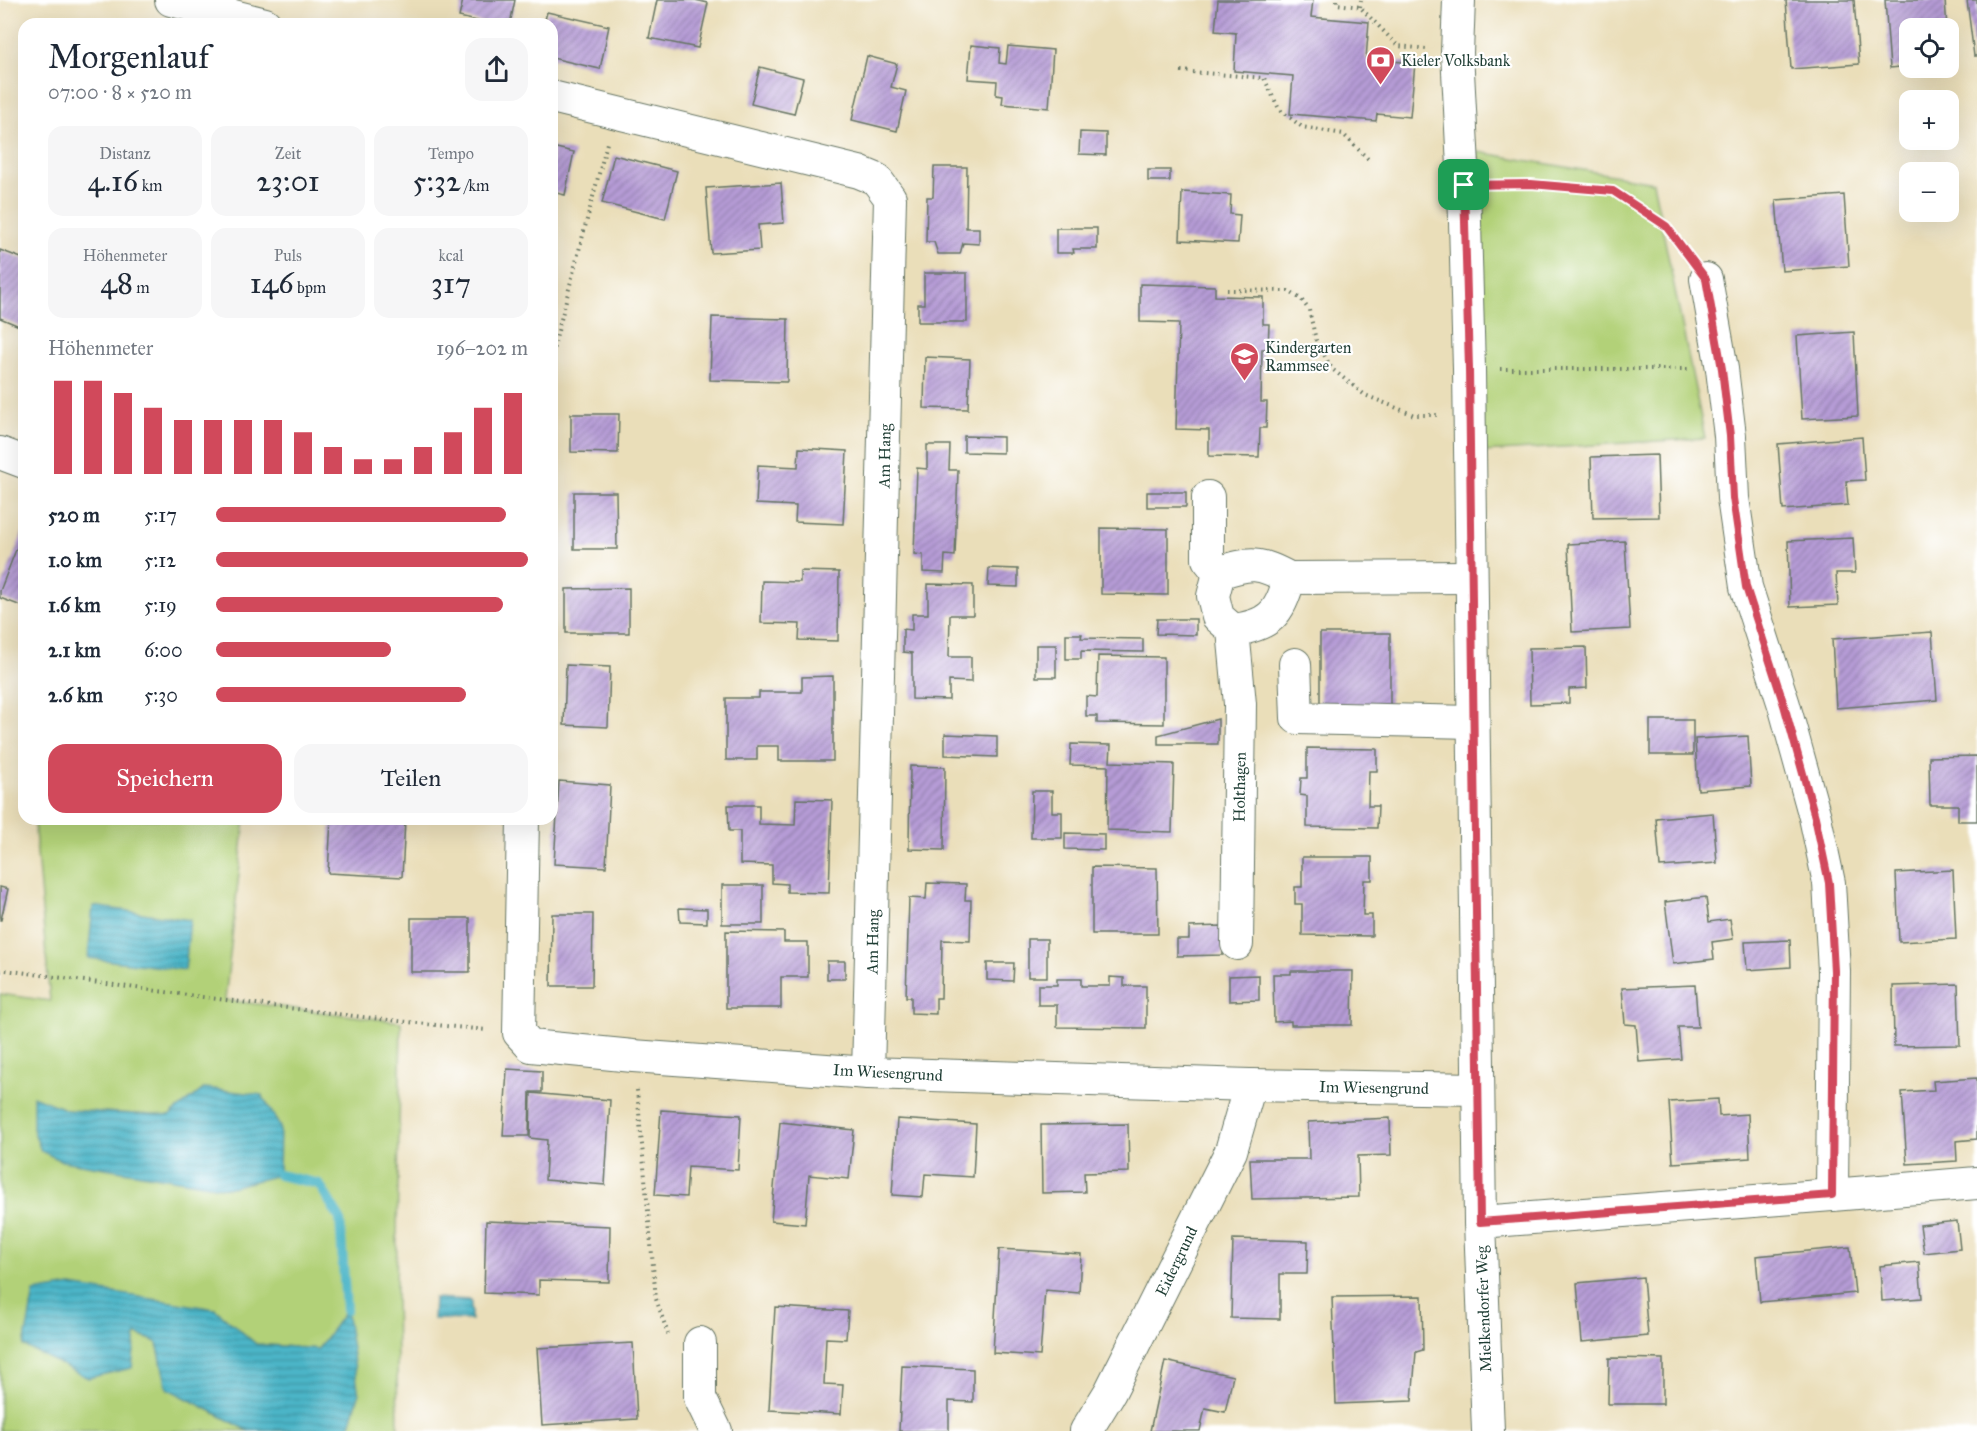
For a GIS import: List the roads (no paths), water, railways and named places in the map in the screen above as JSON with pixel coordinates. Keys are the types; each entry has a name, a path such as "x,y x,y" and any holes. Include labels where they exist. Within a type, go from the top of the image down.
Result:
{"street":[{"path":"171,0 242,18"},
{"name":"Mielkendorfer Weg","path":"1459,0 1457,52 1464,185 1469,369 1480,1222 1488,1431"},
{"name":"Am Hang","path":"558,99 859,172 876,179 890,198 868,1072"},
{"path":"1706,279 1722,369 1730,436 1733,498 1746,587 1784,705 1815,817 1829,883 1834,971 1832,1195"},
{"path":"0,453 18,460"},
{"path":"1208,497 1208,559 1219,573"},
{"path":"1219,573 1242,565 1267,567 1289,579 1471,577"},
{"path":"1219,573 1213,596 1218,617 1233,630 1249,628 1269,619 1284,601 1289,579"},
{"name":"Holthagen","path":"1233,630 1240,704 1237,944"},
{"path":"1295,664 1298,718 1473,722"},
{"name":"Im Wiesengrund","path":"523,825 519,1033 531,1046 633,1056 868,1072 1250,1085 1478,1089"},
{"name":"Eidergrund","path":"1086,1431 1110,1392 1231,1150 1250,1085"},
{"path":"1480,1222 1977,1183"},
{"path":"700,1344 700,1398 716,1431"}],"water":[{"path":"93,906 190,920 185,970 88,958"},
{"path":"205,1088 262,1095 280,1127 279,1175 227,1188 62,1161 41,1151 33,1129 33,1096 67,1110 169,1116"},
{"path":"71,1286 215,1309 256,1344 318,1349 346,1310 359,1395 350,1425 337,1431 249,1431 167,1388 157,1342 136,1334 132,1368 88,1378 24,1346 34,1292"},
{"path":"434,1298 471,1300 471,1320 433,1319"}],"waterway":[{"path":"279,1175 319,1184 340,1219 346,1310"}],"place":[{"name":"Kieler Volksbank","path":"1380,86"},
{"name":"Kindergarten Rammsee","path":"1244,382"}]}
